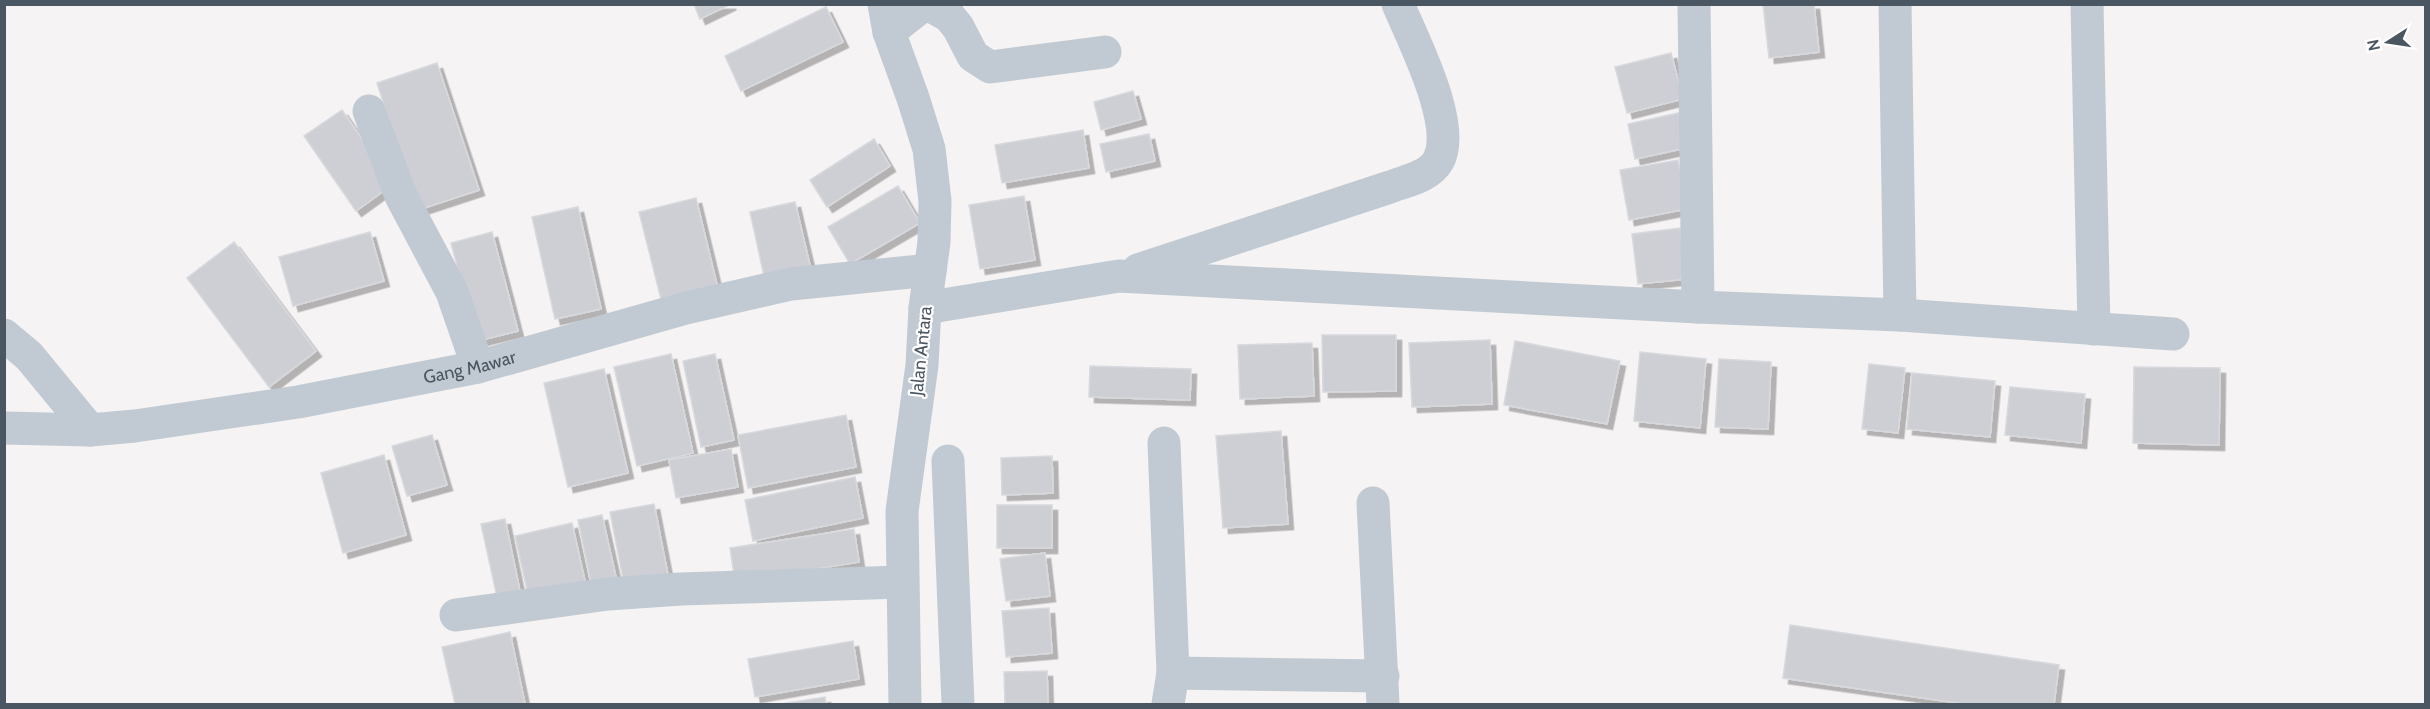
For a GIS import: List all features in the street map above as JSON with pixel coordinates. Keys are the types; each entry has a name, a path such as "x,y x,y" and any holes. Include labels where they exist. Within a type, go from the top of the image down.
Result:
{"street":[{"path":"925,308 1119,276 1390,187 1417,177 1432,168 1438,161 1442,148 1442,121 1437,102 1398,4"},
{"path":"1694,4 1698,307"},
{"path":"1894,4 1900,315"},
{"path":"2087,4 2094,329"},
{"path":"886,18 922,6 931,6 950,16 973,56 990,67 1105,52"},
{"name":"Jalan Antara","path":"886,18 914,99 928,149 935,201 934,242 925,308 922,364 902,511 905,705"},
{"path":"369,111 401,196 452,292 478,367"},
{"name":"Gang Mawar","path":"4,428 90,430 135,426 297,402 478,367 686,309 791,284 930,270"},
{"path":"1119,276 1698,307 1900,315 2173,334"},
{"path":"4,335 29,356 90,430"},
{"path":"1164,443 1173,673 1168,705"},
{"path":"948,461 957,705"},
{"path":"1173,673 1383,690 1373,503"},
{"path":"456,615 608,594 681,589 902,582"}],"building":[{"path":"694,4 731,4 700,19"},
{"path":"1763,4 1814,4 1819,52 1769,58"},
{"path":"826,7 843,42 741,91 725,56"},
{"path":"1671,53 1683,99 1627,113 1615,67"},
{"path":"437,63 479,190 418,210 377,83"},
{"path":"1133,91 1141,119 1101,130 1094,102"},
{"path":"342,110 393,184 356,211 304,136"},
{"path":"1683,112 1691,147 1635,159 1628,124"},
{"path":"1083,130 1089,168 1002,183 995,145"},
{"path":"1149,134 1155,161 1106,172 1100,144"},
{"path":"874,139 890,166 827,207 810,180"},
{"path":"1678,160 1687,209 1629,220 1620,170"},
{"path":"898,186 920,223 850,264 828,227"},
{"path":"1024,196 1035,260 980,269 969,205"},
{"path":"696,198 717,285 661,299 639,212"},
{"path":"795,202 812,274 766,285 750,212"},
{"path":"578,207 601,309 555,319 532,217"},
{"path":"1680,228 1686,279 1638,284 1632,234"},
{"path":"370,232 384,281 293,306 279,257"},
{"path":"492,232 518,331 477,341 451,243"},
{"path":"234,242 316,351 269,387 187,278"},
{"path":"1322,335 1396,335 1396,391 1323,392"},
{"path":"1490,340 1492,404 1412,407 1409,343"},
{"path":"1515,341 1620,361 1607,424 1504,405"},
{"path":"1312,343 1314,396 1240,399 1238,345"},
{"path":"1640,352 1706,359 1700,428 1634,421"},
{"path":"671,354 693,453 637,466 614,367"},
{"path":"715,354 734,440 701,447 683,361"},
{"path":"1719,359 1771,362 1768,429 1715,427"},
{"path":"1869,364 1905,368 1898,433 1862,429"},
{"path":"1090,366 1191,369 1190,400 1089,397"},
{"path":"2134,367 2220,368 2219,445 2133,443"},
{"path":"604,369 628,473 568,487 544,383"},
{"path":"1912,373 1995,381 1990,437 1907,429"},
{"path":"2010,387 2085,394 2081,443 2005,435"},
{"path":"846,415 856,467 748,488 738,435"},
{"path":"1281,431 1288,524 1223,528 1216,436"},
{"path":"432,435 447,485 407,496 392,446"},
{"path":"731,449 738,487 676,498 669,460"},
{"path":"384,455 406,535 343,553 321,473"},
{"path":"1052,456 1053,493 1002,495 1001,458"},
{"path":"855,477 863,518 753,541 745,500"},
{"path":"654,504 668,575 624,584 610,512"},
{"path":"997,505 1052,505 1052,548 997,548"},
{"path":"602,515 617,582 592,588 578,520"},
{"path":"505,519 522,601 499,606 481,524"},
{"path":"572,523 586,586 529,599 515,536"},
{"path":"854,529 859,562 735,582 730,548"},
{"path":"1045,553 1050,596 1006,601 1000,559"},
{"path":"1049,608 1052,653 1006,657 1002,611"},
{"path":"1790,625 2059,665 2054,704 1965,704 1783,678"},
{"path":"510,632 525,704 455,704 442,647"},
{"path":"853,641 859,679 755,697 748,659"},
{"path":"1047,671 1048,704 1005,704 1004,672"},
{"path":"825,697 826,704 781,704"}]}
